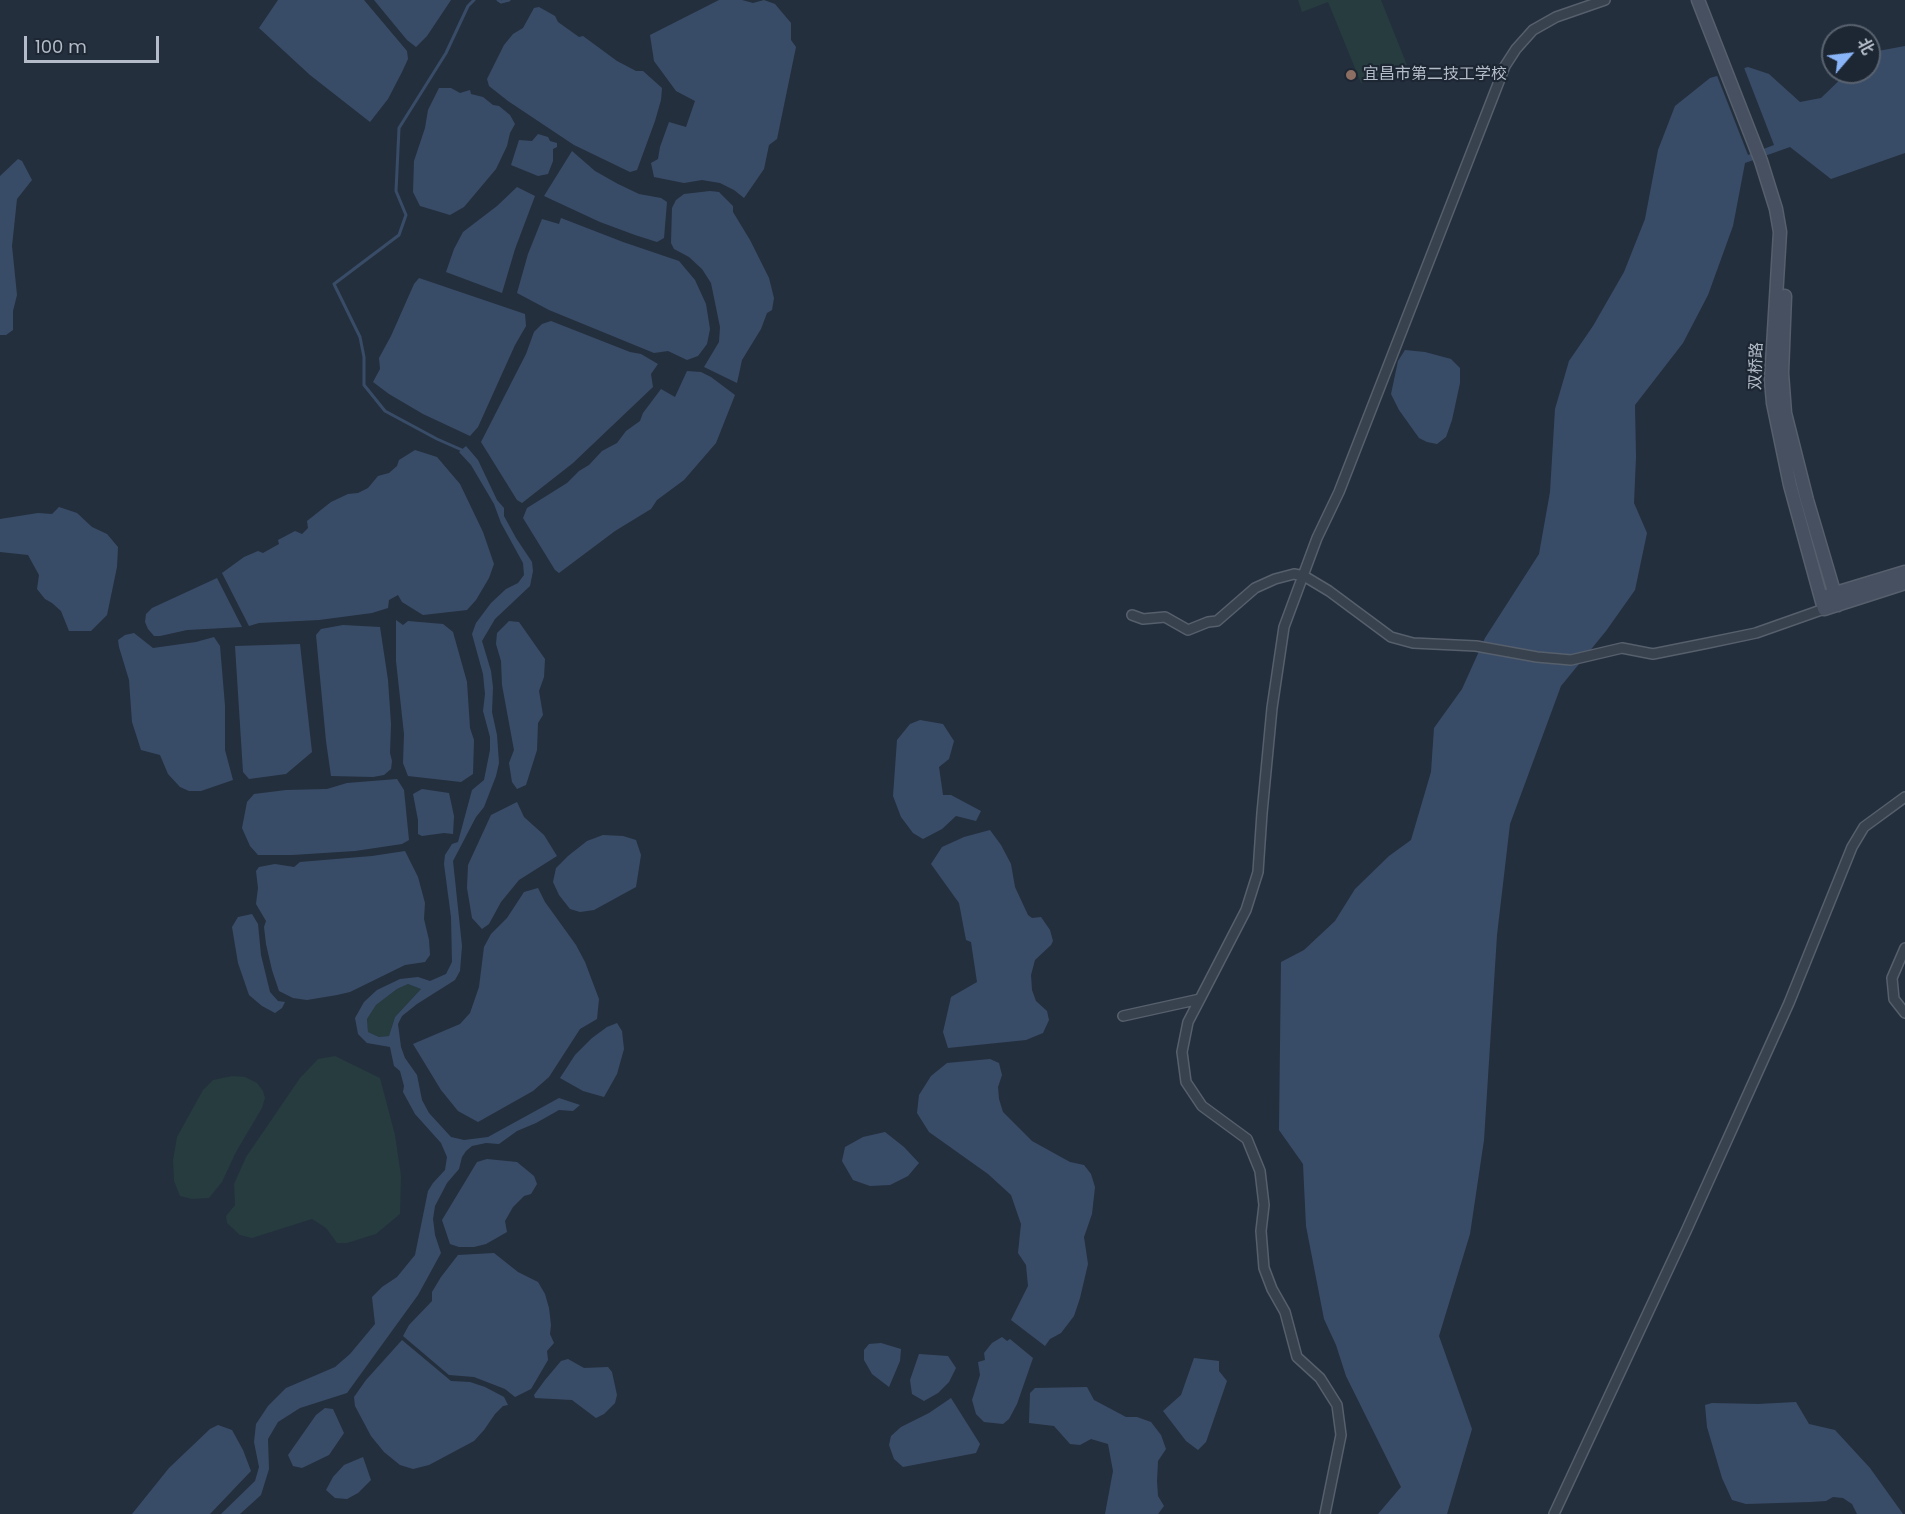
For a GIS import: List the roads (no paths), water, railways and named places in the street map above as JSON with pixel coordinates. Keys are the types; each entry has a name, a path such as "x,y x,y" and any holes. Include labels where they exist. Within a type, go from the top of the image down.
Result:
{"street":[{"path":"1325,1514 1341,1435 1337,1405 1320,1378 1297,1357 1285,1312 1264,1268 1261,1231 1264,1205 1260,1171 1247,1139 1202,1106 1186,1082 1182,1052 1188,1022 1246,910 1258,873 1265,778 1284,627 1317,538 1344,481 1505,66 1533,30 1556,17 1605,0"},
{"path":"1698,0 1779,194 1786,227 1788,252 1782,373 1785,413 1799,471 1836,599"},
{"path":"1707,0 1727,65"},
{"name":"双桥路","path":"1754,134 1780,232 1771,380 1775,419 1790,485 1823,603"},
{"path":"1836,599 1905,572"},
{"path":"1132,615 1143,619 1165,617 1188,630 1216,621 1255,588 1294,574 1304,576 1329,591 1391,637 1413,643 1476,646 1537,657 1571,660 1622,648 1653,654 1756,633 1823,603 1905,583"},
{"path":"1554,1514 1776,1032 1852,847 1864,827 1905,797"},
{"path":"1905,948 1892,978 1894,999 1905,1013"},
{"path":"1123,1016 1200,999"}],"water":[{"path":"278,0 364,0 407,51 408,59 388,99 370,122 310,75 259,28"},
{"path":"374,0 451,0 427,36 416,47 407,40"},
{"path":"719,0 742,0 753,3 764,0 775,4 791,23 791,40 796,47 777,139 769,145 764,169 744,198 720,183 702,180 684,183 654,177 651,163 658,159 669,122 686,127 695,101 676,91 654,61 650,35"},
{"path":"539,7 555,16 558,22 579,37 583,36 617,61 636,71 643,71 662,88 655,121 637,170 630,172 574,145 489,86 487,79 504,45 513,34 523,28 534,8"},
{"path":"1905,46 1905,153 1831,179 1790,147 1745,163 1733,226 1708,295 1683,343 1635,405 1634,503 1647,533 1635,590 1606,631 1561,686 1510,824 1497,935 1484,1140 1470,1234 1439,1336 1472,1429 1447,1514 1378,1514 1401,1487 1346,1376 1336,1345 1324,1319 1306,1226 1303,1164 1279,1130 1281,962 1304,950 1335,921 1355,889 1389,856 1411,840 1431,772 1434,728 1462,689 1485,638 1539,554 1550,492 1555,409 1569,361 1593,326 1624,272 1645,219 1658,150 1675,106 1710,78 1748,67 1769,74 1800,102 1821,98 1836,84 1881,84 1881,50"},
{"path":"439,88 451,88 460,93 470,90 471,94 483,97 493,105 499,106 510,115 515,124 496,169 464,207 450,215 420,206 413,192 414,161 425,128 428,110"},
{"path":"538,134 557,143 557,147 553,149 553,161 548,174 538,176 511,165 519,140 532,141"},
{"path":"572,151 595,171 618,184 639,194 661,198 667,202 664,238 657,242 635,235 600,222 544,196"},
{"path":"18,159 22,161 32,180 17,199 12,246 17,295 13,311 13,330 6,335 0,335 0,176"},
{"path":"517,187 535,196 515,249 502,293 446,272 463,232"},
{"path":"719,192 733,206 733,212 769,278 774,298 772,310 767,313 761,329 742,360 737,383 704,367 719,342 720,327 711,283 702,269 689,257 674,249 671,243 672,208 676,200 684,194"},
{"path":"561,218 679,261 695,280 706,304 710,329 707,344 698,356 687,360 668,351 654,353 549,310 517,293 528,254 542,219 559,224"},
{"path":"419,278 525,314 526,326 478,427 470,436 423,414 373,382 380,369 379,358"},
{"path":"551,321 630,352 641,354 658,364 651,374 653,387 573,463 522,503 517,500 481,442 526,354 534,332 542,324"},
{"path":"1405,350 1425,352 1451,359 1460,368 1460,383 1452,420 1446,437 1437,444 1419,438 1399,410 1391,394 1398,361"},
{"path":"687,371 701,372 711,377 735,395 716,443 684,480 657,500 651,509 615,531 559,573 523,518 527,508 567,483 602,451 617,443 626,431 640,421 643,413 661,389 675,397"},
{"path":"466,446 478,460 497,500 504,508 504,516 532,562 533,571 530,586 495,619 482,641 491,671 492,712 497,735 499,763 484,807 476,817 453,861 462,946 460,971 455,980 402,1016 398,1024 401,1047 405,1058 417,1075 422,1100 429,1113 451,1137 464,1140 488,1137 559,1098 580,1105 573,1111 559,1110 517,1131 499,1144 486,1143 472,1146 466,1151 459,1169 447,1183 435,1206 433,1219 435,1235 441,1253 418,1295 347,1393 300,1408 278,1422 268,1439 269,1469 261,1495 240,1514 221,1514 255,1481 259,1467 254,1442 256,1424 268,1406 286,1388 335,1367 350,1354 375,1324 372,1297 397,1277 415,1255 428,1191 445,1170 447,1157 441,1143 415,1114 403,1092 404,1086 400,1071 394,1066 390,1047 367,1043 358,1034 355,1018 364,1002 377,990 400,979 418,977 430,981 446,974 452,962 451,917 444,864 445,855 452,844 458,842 472,790 484,780 490,750 490,737 483,711 485,694 483,674 472,634 476,623 491,603 506,589 518,583 524,575 523,563 501,523 494,504 471,465 459,452","holes":["408,984 421,989 395,1017 389,1036 379,1037 368,1032 367,1019 376,1005 397,989"]},
{"path":"415,450 437,457 460,484 483,532 494,564 489,578 467,610 423,615 402,602 398,595 389,600 388,608 372,613 319,620 259,623 249,626 222,573 244,557 258,551 263,553 279,544 278,540 295,531 302,534 308,528 307,521 331,502 368,488 378,476 389,473 397,466 399,460"},
{"path":"59,507 77,513 92,527 107,534 118,547 117,567 107,615 91,631 69,631 61,611 45,599 37,589 39,575 28,555 0,552 0,519 38,513 52,514"},
{"path":"217,578 242,627 187,630 160,636 154,636 148,629 145,622 146,614 152,608"},
{"path":"396,620 403,625 408,621 443,624 453,632 467,682 470,728 474,740 473,774 461,782 408,776 403,763 404,734 396,661"},
{"path":"509,621 519,622 545,659 544,677 539,691 543,715 538,723 537,750 526,785 517,789 512,782 509,763 514,750 502,685 501,661 496,644 497,633"},
{"path":"343,625 380,627 388,680 392,761 391,769 384,775 331,776 316,635 321,629"},
{"path":"134,633 153,648 214,637 220,646 225,706 225,750 233,780 201,791 189,791 180,787 168,774 160,755 141,750 132,722 129,680 118,640"},
{"path":"300,644 312,752 286,774 249,779 243,772 235,646"},
{"path":"920,720 943,724 954,741 949,759 939,767 943,795 951,795 981,811 976,821 956,816 942,829 923,839 913,833 901,817 893,796 897,740 910,724"},
{"path":"397,779 404,790 409,840 402,844 355,851 258,855 250,846 242,828 247,802 254,794 286,790 327,789 347,783"},
{"path":"422,789 449,793 454,816 453,834 422,836 418,834 413,794"},
{"path":"517,802 524,817 544,835 557,856 519,880 501,902 489,924 482,929 472,918 467,888 468,865 491,815"},
{"path":"990,830 1011,864 1015,887 1028,915 1032,918 1041,917 1050,930 1053,941 1035,960 1031,975 1032,990 1036,1001 1047,1011 1049,1020 1043,1033 1026,1040 948,1048 943,1032 951,997 977,982 971,942 966,940 959,903 931,864 942,847 964,837"},
{"path":"603,835 623,836 636,840 641,855 636,887 594,910 580,912 570,909 559,895 553,882 556,868 587,841"},
{"path":"405,851 418,877 425,903 424,919 430,955 425,962 405,965 350,992 337,995 307,1000 293,998 279,991 266,944 264,927 266,921 256,904 258,888 256,871 259,867 275,864 294,867 300,862"},
{"path":"538,888 585,962 599,999 597,1019 580,1029 549,1077 533,1091 478,1122 458,1111 441,1090 413,1044 460,1024 470,1013 479,987 484,947 491,934 507,918 524,892"},
{"path":"252,914 258,924 261,955 270,992 278,1001 285,1002 282,1008 275,1013 249,995 238,963 232,927 238,917"},
{"path":"617,1023 622,1031 624,1049 617,1074 604,1097 583,1091 560,1078 575,1055 592,1038"},
{"path":"990,1059 999,1063 1002,1075 998,1087 1003,1112 1032,1141 1070,1162 1084,1165 1091,1174 1095,1187 1092,1214 1084,1237 1088,1264 1080,1298 1074,1316 1061,1333 1050,1339 1045,1346 1011,1320 1028,1286 1026,1265 1018,1253 1021,1224 1011,1195 988,1174 929,1132 917,1113 919,1095 931,1076 947,1063"},
{"path":"885,1132 919,1163 908,1176 890,1185 870,1186 853,1180 842,1161 845,1147 863,1137"},
{"path":"487,1159 517,1162 534,1176 537,1184 531,1194 524,1196 513,1207 505,1221 507,1232 486,1244 474,1247 459,1247 450,1244 442,1220 477,1162"},
{"path":"494,1253 518,1272 538,1282 549,1308 550,1334 554,1343 547,1351 548,1360 531,1389 515,1397 505,1389 474,1377 449,1375 403,1336 409,1325 432,1301 432,1292 458,1255"},
{"path":"1002,1337 1007,1341 1010,1339 1033,1358 1017,1404 1009,1419 1003,1424 984,1422 976,1414 972,1400 980,1375 978,1362 985,1360 984,1353 992,1343"},
{"path":"402,1340 451,1381 470,1382 485,1387 504,1397 508,1405 503,1406 495,1414 474,1441 429,1465 413,1469 400,1465 384,1452 371,1436 355,1406 354,1397"},
{"path":"881,1343 901,1349 900,1361 889,1387 872,1374 864,1360 864,1350 869,1344"},
{"path":"919,1354 948,1356 956,1368 949,1382 938,1393 924,1401 912,1394 910,1380"},
{"path":"1194,1358 1219,1361 1219,1371 1227,1381 1206,1442 1198,1450 1186,1441 1163,1411 1181,1395"},
{"path":"568,1359 584,1368 608,1367 612,1372 617,1395 615,1403 604,1414 596,1418 572,1400 535,1398 534,1395 561,1361"},
{"path":"1087,1387 1094,1400 1126,1417 1137,1417 1151,1422 1161,1435 1166,1449 1158,1461 1157,1481 1158,1496 1164,1506 1158,1514 1105,1514 1113,1471 1108,1444 1091,1439 1080,1445 1070,1444 1054,1426 1029,1423 1030,1393 1035,1388"},
{"path":"951,1398 980,1444 976,1453 903,1467 894,1459 889,1445 891,1436 901,1427 929,1413"},
{"path":"1796,1402 1809,1424 1835,1430 1870,1468 1903,1514 1857,1514 1852,1504 1843,1498 1833,1497 1826,1501 1746,1504 1732,1500 1722,1478 1707,1427 1705,1405"},
{"path":"325,1408 333,1409 344,1433 329,1455 302,1468 293,1466 288,1455 316,1415"},
{"path":"218,1425 232,1430 251,1471 210,1514 132,1514 169,1468 210,1429"},
{"path":"363,1457 371,1480 358,1493 347,1499 335,1498 326,1490 333,1477 344,1465"}],"waterway":[{"path":"462,450 385,411 364,385 364,357 360,337 334,284 399,235 406,215 396,191 399,128 446,53 468,6 474,0"},
{"path":"498,0 501,2 509,0"}],"place":[{"name":"宜昌市第二技工学校","path":"1351,75"}]}
